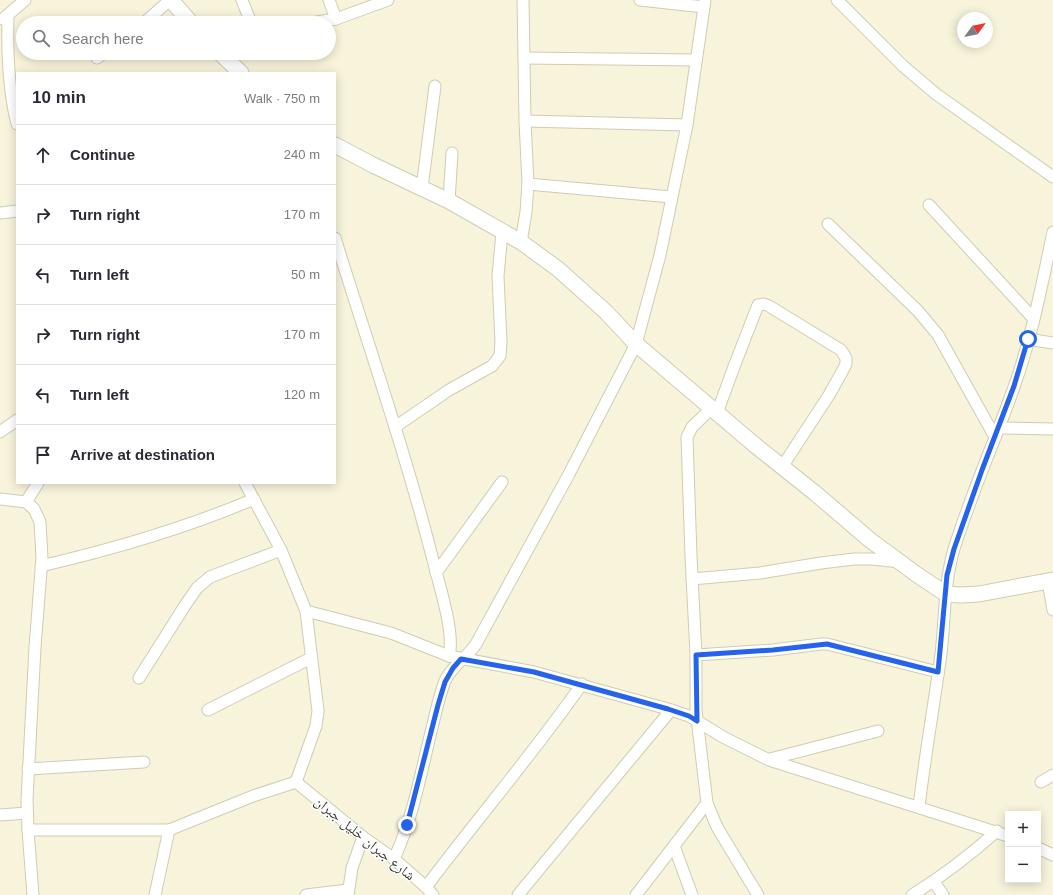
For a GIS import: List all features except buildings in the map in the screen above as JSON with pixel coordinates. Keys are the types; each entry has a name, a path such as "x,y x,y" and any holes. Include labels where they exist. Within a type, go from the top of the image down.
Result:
{"street":[{"path":"16,118 11,90 4,19 25,0"},
{"path":"152,16 170,0 185,16"},
{"path":"242,0 248,16"},
{"path":"330,0 335,16"},
{"path":"336,19 388,0"},
{"path":"521,242 526,212 528,184 525,121 523,0"},
{"path":"394,859 407,825 445,682 453,668 461,659 469,654 476,644 569,474 636,344 660,255 687,125 704,3 640,0"},
{"path":"837,0 902,66 936,94 1053,177"},
{"path":"524,58 696,60"},
{"path":"229,60 240,72"},
{"path":"422,188 435,86"},
{"path":"525,121 687,125"},
{"path":"336,146 449,201 521,242 558,269 606,312 636,344 714,411 870,540 946,594 979,594 1051,581 1053,610"},
{"path":"449,201 452,153"},
{"path":"528,184 671,197"},
{"path":"929,206 1034,318"},
{"path":"0,213 16,211"},
{"path":"828,224 918,311 938,335 997,432"},
{"path":"395,428 449,390 492,366 500,356 501,342 498,276 502,232"},
{"path":"920,806 938,672 947,575 954,549 1014,386 1034,318 1053,232"},
{"path":"336,241 395,428 444,601 451,640 449,656"},
{"path":"758,895 716,827 707,803 697,721 696,655 687,438 692,427 714,411 758,305 764,304 841,350 846,358 846,364 829,395 782,467"},
{"path":"1028,339 1053,342"},
{"path":"0,432 16,421"},
{"path":"997,432 1053,429"},
{"path":"436,573 502,482"},
{"path":"26,502 37,484"},
{"path":"28,830 169,830 253,796 296,782 316,726 318,711 306,611 281,550 246,484"},
{"path":"0,499 26,502 34,509 40,522 41,566 28,769 27,813 33,895"},
{"path":"41,566 79,558 183,526 254,499"},
{"path":"139,678 197,588 210,577 281,550"},
{"path":"692,579 760,573 854,559 901,562"},
{"path":"306,611 391,633 449,656 534,672 582,684 689,716 723,737 769,760 920,806 1005,835"},
{"path":"696,655 773,650 827,644 938,672"},
{"path":"208,710 311,658"},
{"path":"429,891 464,836 542,739 582,684"},
{"path":"518,895 670,710"},
{"path":"769,760 878,731"},
{"path":"28,769 144,762"},
{"path":"1041,782 1053,775"},
{"name":"شارع جبران خليل جبران","path":"296,782 363,837 394,859 429,891"},
{"path":"636,895 707,803"},
{"path":"0,815 27,813"},
{"path":"155,895 169,830"},
{"path":"912,895 934,882 997,832"},
{"path":"306,895 348,893 352,868 363,837"},
{"path":"674,846 692,895"},
{"path":"1041,849 1053,855"},
{"path":"934,882 943,895"}],"route":[{"path":"407,825 445,682 449,673 461,659 505,666 582,684 622,697 668,709 689,716 697,721 696,655 773,650 827,644 938,672 947,575 954,549 1014,386 1028,339"}]}
